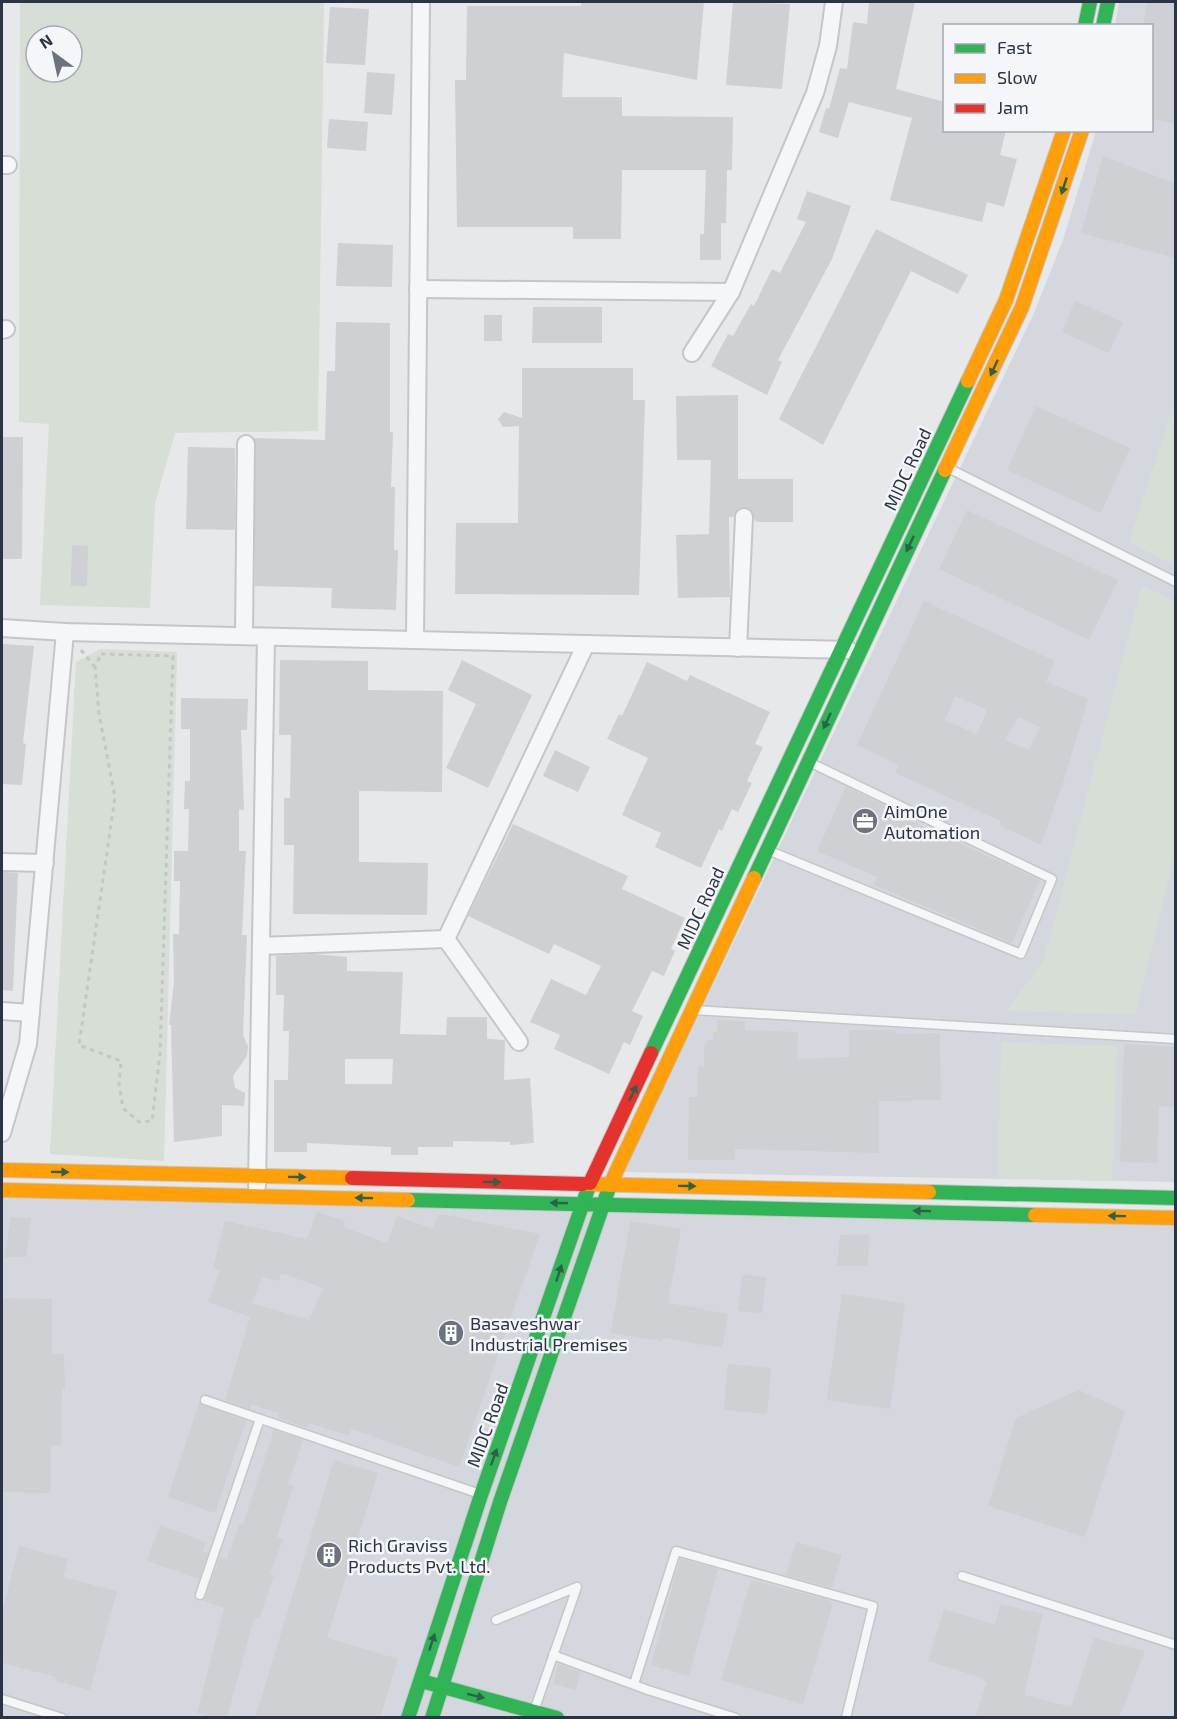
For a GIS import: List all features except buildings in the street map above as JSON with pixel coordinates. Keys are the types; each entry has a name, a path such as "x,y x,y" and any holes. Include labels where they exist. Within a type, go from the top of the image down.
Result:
{"main road":[{"path":"1085,24 1090,2"},
{"path":"1103,24 1108,2"},
{"name":"MIDC Road","path":"410,1712 481,1495 589,1184 1010,292 1063,132"},
{"name":"MIDC Road","path":"433,1715 500,1502 610,1184 694,1010 1022,307 1081,132"},
{"path":"2,1170 1176,1198"},
{"path":"2,1190 1176,1218"},
{"path":"549,1301 567,1307"},
{"path":"420,1680 557,1718"},
{"path":"410,1712 450,1718"}],"street":[{"path":"415,640 421,2"},
{"path":"692,353 731,292 815,93 828,46 834,2"},
{"path":"418,289 731,292"},
{"path":"244,636 246,444"},
{"path":"738,648 744,517"},
{"path":"2,628 65,632 860,651"},
{"path":"2,1133 28,1044 65,632"},
{"path":"257,1196 266,637"},
{"path":"446,939 586,644"},
{"path":"2,862 45,863"},
{"path":"261,946 446,939"},
{"path":"446,939 519,1042"},
{"path":"2,1011 31,1013"}],"lane":[{"path":"931,460 1176,582"},
{"path":"768,850 1021,954 1052,879 808,762"},
{"path":"694,1010 1176,1039"},
{"path":"205,1400 500,1502"},
{"path":"200,1595 260,1419"},
{"path":"633,1684 676,1551 873,1606 846,1718"},
{"path":"962,1576 1176,1645"},
{"path":"496,1620 577,1587 534,1711"},
{"path":"553,1655 736,1718"},
{"path":"2,1699 62,1718"}],"path":[{"path":"101,654 173,656 160,1054 152,1121 139,1122 123,1108 119,1084 121,1061 79,1045 115,797 99,714 95,667 101,654"}],"shaded area":[{"path":"20,2 324,2 318,431 175,433 155,503 150,608 40,605 49,424 19,422"},
{"path":"1119,2 1175,2 1175,1182 624,1172 1034,313 1063,240 1096,132 1153,132 1153,24 1115,24"},
{"path":"1175,400 1176,566 1129,542"},
{"path":"1142,585 1175,601 1175,853 1135,1015 1006,1011 1044,960"},
{"path":"100,649 177,652 164,1161 50,1154 76,662"},
{"path":"1001,1042 1117,1046 1112,1181 998,1178"},
{"path":"2,1185 1175,1217 1175,1717 2,1718"}],"traffic: fast":[{"path":"1085,24 1090,2"},
{"path":"1103,24 1108,2"},
{"path":"651,1053 968,381"},
{"path":"754,878 945,470"},
{"path":"408,1718 481,1495 590,1183"},
{"path":"432,1718 500,1502 610,1185"},
{"path":"929,1192 1176,1198"},
{"path":"408,1200 1035,1215"},
{"path":"425,1682 557,1718"}],"traffic: slow":[{"path":"968,381 1006,300 1063,132"},
{"path":"945,470 1022,307 1081,132"},
{"path":"610,1185 754,878"},
{"path":"2,1170 352,1178"},
{"path":"583,1184 929,1192"},
{"path":"2,1190 408,1200"},
{"path":"1035,1215 1176,1218"}],"traffic: jam":[{"path":"590,1183 651,1053"},
{"path":"352,1178 583,1184"}],"place":[{"name":"AimOne Automation","path":"865,821"},
{"name":"Basaveshwar Industrial Premises","path":"451,1333"},
{"name":"Rich Graviss Products Pvt. Ltd.","path":"329,1555"}]}
